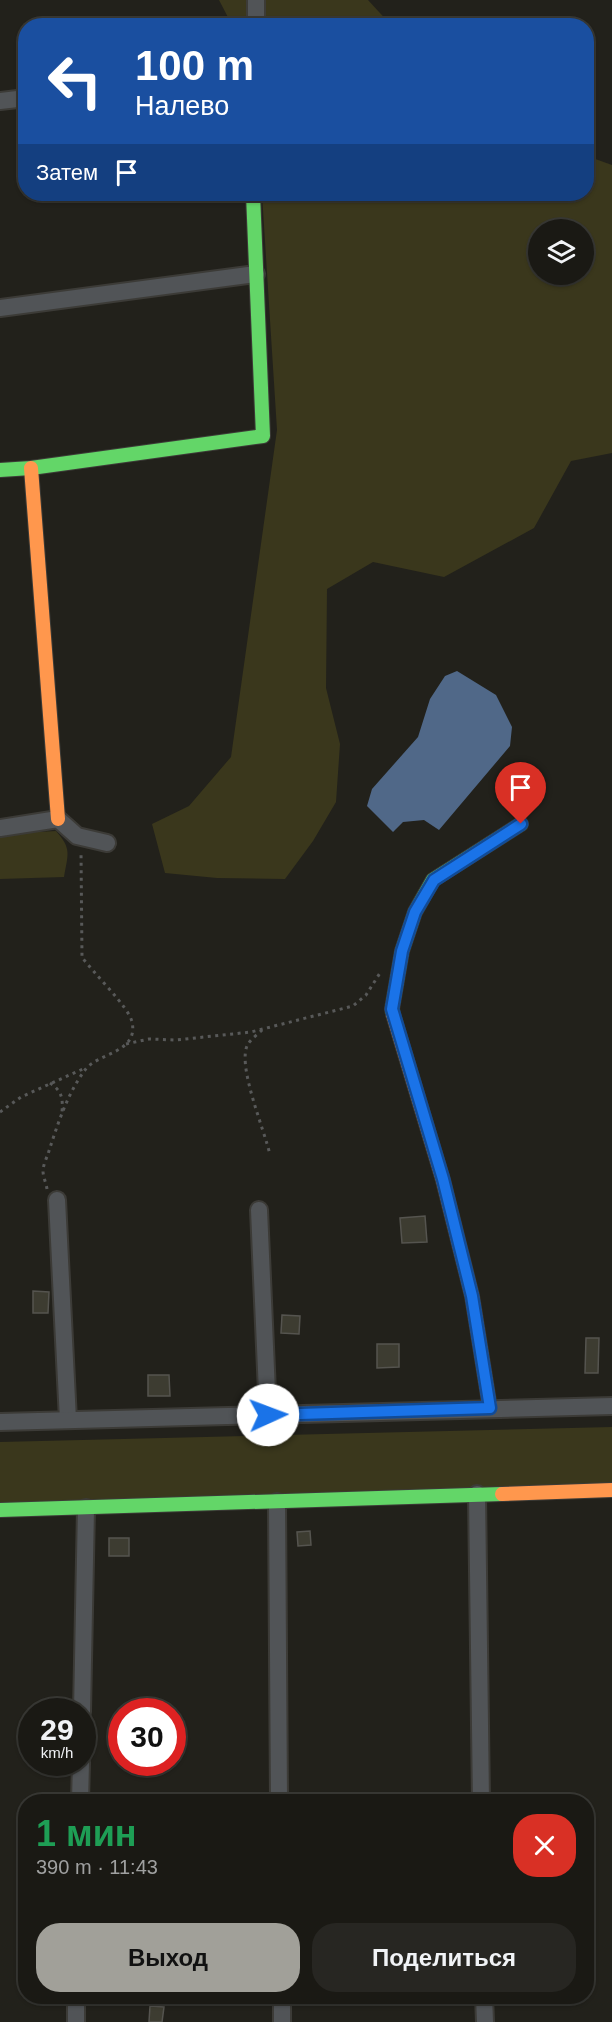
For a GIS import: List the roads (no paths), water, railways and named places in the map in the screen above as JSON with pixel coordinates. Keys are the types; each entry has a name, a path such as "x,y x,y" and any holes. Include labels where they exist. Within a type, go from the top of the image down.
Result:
{"street":[{"path":"256,0 256,18"},
{"path":"0,100 18,99"},
{"path":"0,470 31,468 263,436 253,201"},
{"path":"0,308 256,274"},
{"path":"31,468 58,819 77,836 107,843"},
{"path":"0,828 58,819"},
{"path":"490,1408 470,1284 443,1179 392,1009 402,951 415,912 434,880 521,824"},
{"path":"57,1200 68,1420"},
{"path":"259,1210 268,1415"},
{"path":"0,1422 612,1406"},
{"path":"0,1510 612,1490"},
{"path":"477,1494 481,1794"},
{"path":"277,1502 279,1794"},
{"path":"82,1698 86,1508"},
{"path":"80,1794 81,1776"},
{"path":"76,2004 76,2022"},
{"path":"282,2004 282,2022"},
{"path":"484,2004 485,2022"}],"water":[{"path":"457,671 496,695 512,727 510,746 439,830 424,820 403,822 393,832 367,806 372,789 418,737 430,699 445,676"}]}
